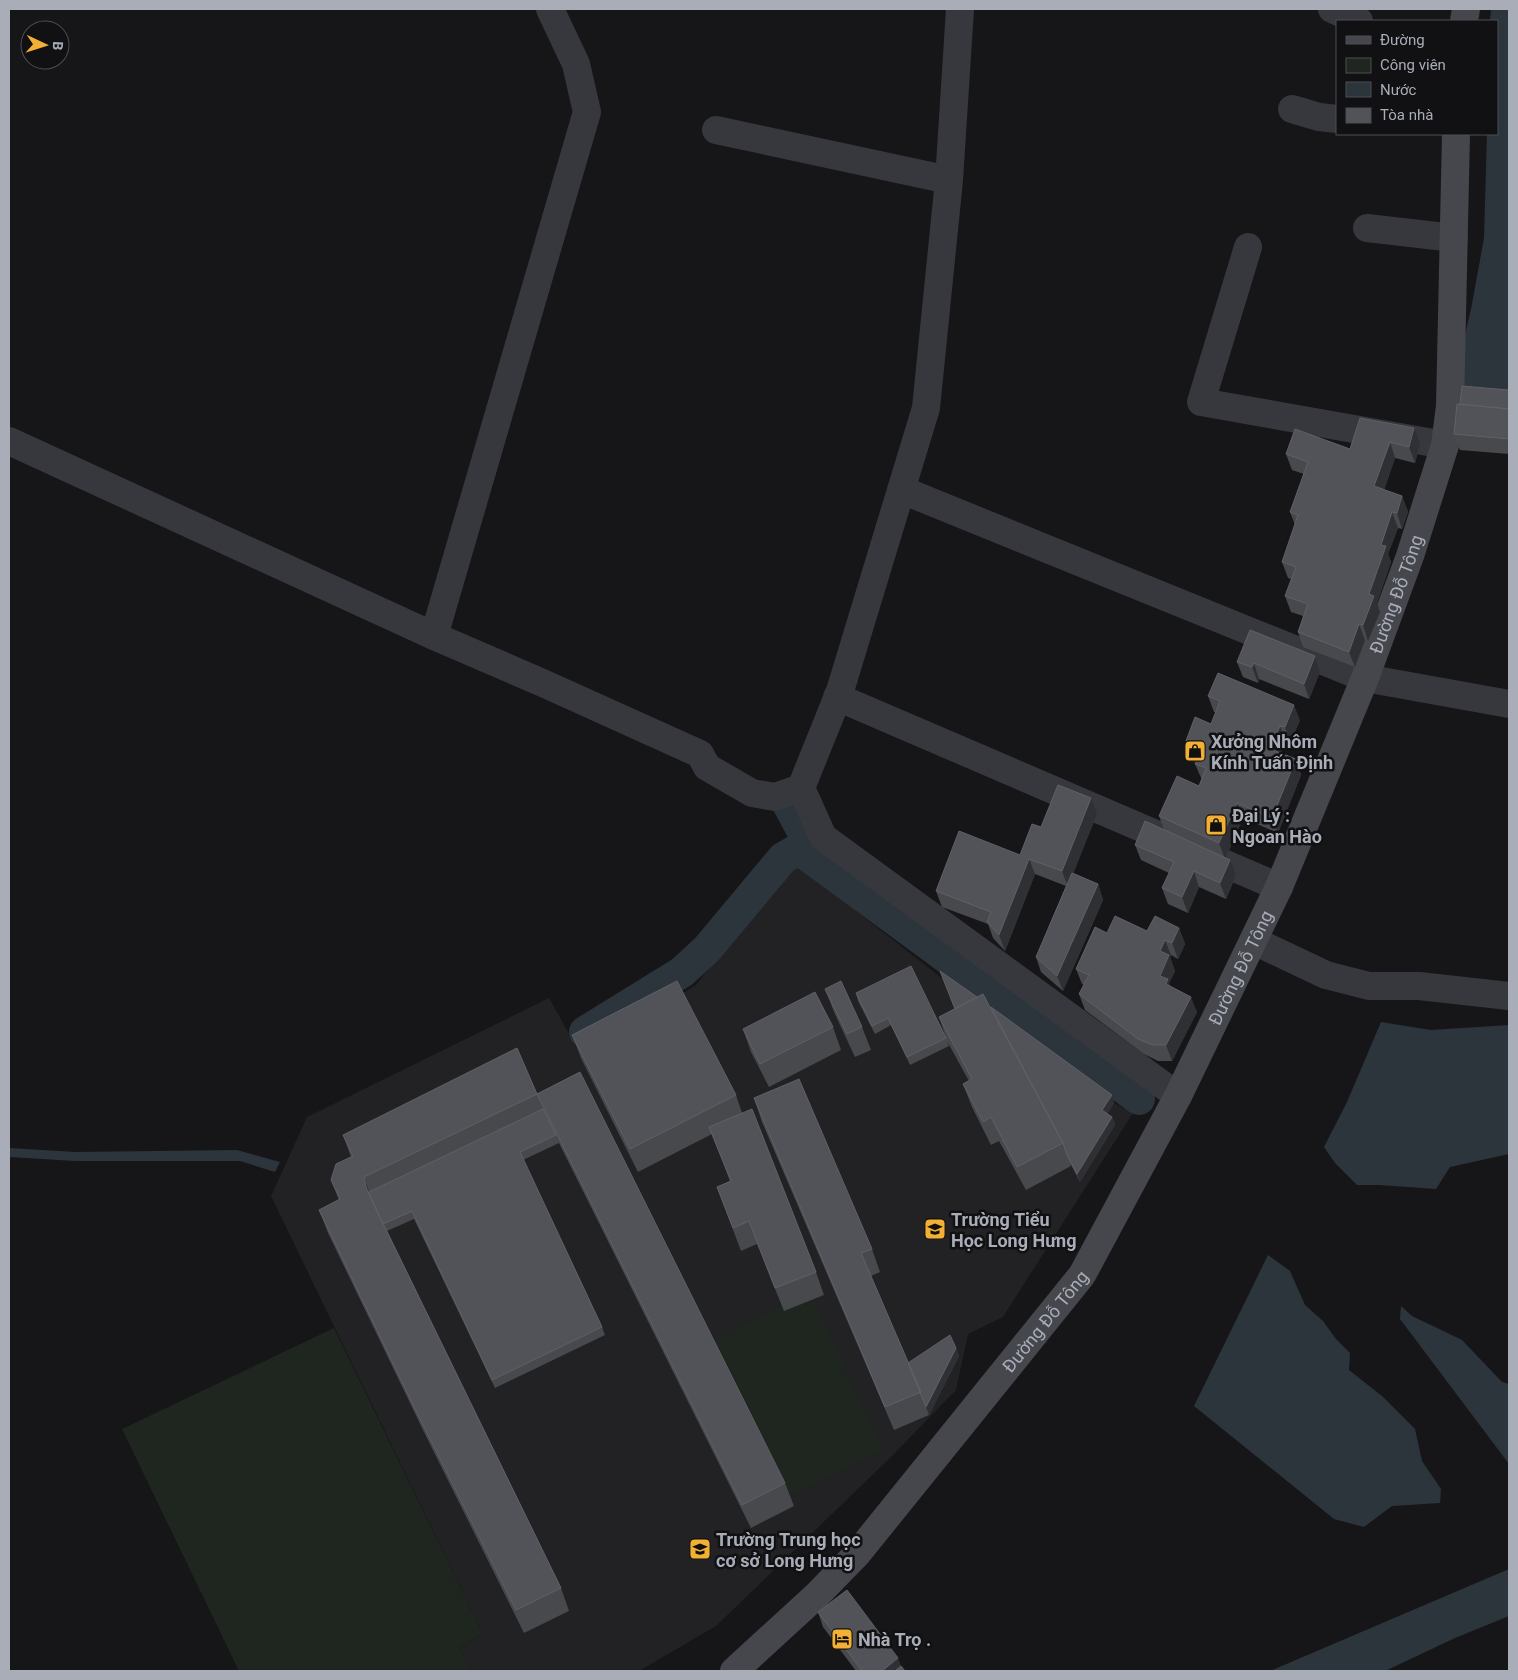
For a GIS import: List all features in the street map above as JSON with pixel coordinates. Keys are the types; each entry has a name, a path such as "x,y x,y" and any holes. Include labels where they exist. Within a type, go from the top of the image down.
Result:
{"main road":[{"name":"Đường Đỗ Tông","path":"734,1671 817,1595 857,1554 1082,1276 1178,1096 1279,887 1365,678 1410,556 1445,445 1460,407 1451,135"}],"street":[{"path":"434,636 587,112 576,64 550,9"},
{"path":"960,9 949,180 926,408 837,698 801,788 823,837 1178,1096"},
{"path":"1332,9 1357,20"},
{"path":"1292,109 1319,117 1336,119"},
{"path":"716,130 949,180"},
{"path":"1367,228 1454,238"},
{"path":"1248,247 1201,402 1445,445"},
{"path":"9,441 434,636 700,754 707,767 752,793 775,797 801,788"},
{"path":"902,490 1365,678 1509,704"},
{"path":"837,698 1279,887"},
{"path":"1254,940 1326,974 1369,986 1419,986 1509,996"}],"shaded area":[{"path":"791,860 943,979 1114,1103 1133,1113 1003,1317 968,1334 956,1390 892,1456 716,1626 639,1671 472,1671 459,1648 483,1634 271,1196 307,1117 549,998 581,1055 696,985"}],"green space":[{"path":"810,1293 884,1450 788,1496 711,1340"},
{"path":"334,1328 483,1634 459,1648 472,1671 239,1671 122,1429"}],"water":[{"path":"1491,9 1509,9 1509,399 1453,390 1484,238 1487,135 1498,135 1498,20 1490,20"},
{"path":"1381,1022 1431,1030 1509,1025 1509,1154 1450,1167 1436,1189 1357,1185 1335,1163 1324,1147 1347,1102"},
{"path":"9,1148 75,1152 237,1150 280,1162 275,1172 240,1161 75,1161 9,1157"},
{"path":"1268,1255 1290,1271 1305,1305 1323,1321 1336,1339 1350,1353 1349,1370 1382,1396 1415,1429 1422,1461 1441,1489 1440,1503 1392,1506 1364,1527 1334,1519 1194,1406"},
{"path":"1401,1306 1412,1316 1462,1340 1502,1382 1509,1384 1509,1464 1400,1319"},
{"path":"1509,1569 1509,1616 1455,1638 1385,1671 1270,1671"}],"building":[{"path":"1462,386 1509,390 1509,409 1460,404"},
{"path":"1457,404 1509,409 1509,439 1454,434"},
{"path":"1360,418 1414,428 1409,447 1390,442 1374,486 1402,496 1397,513 1392,512 1381,545 1386,546 1369,594 1374,596 1363,625 1359,624 1349,652 1298,632 1308,604 1285,596 1296,567 1282,562 1298,515 1290,512 1308,462 1286,454 1295,429 1350,449"},
{"path":"1250,630 1315,656 1304,684 1254,663 1252,667 1237,662"},
{"path":"1218,673 1294,705 1285,727 1280,726 1270,749 1296,759 1272,818 1237,803 1219,843 1159,816 1177,776 1199,786 1206,768 1195,764 1202,748 1186,741 1195,717 1211,724 1220,701 1208,696"},
{"path":"1058,785 1091,798 1062,871 1029,859 999,935 987,922 991,912 936,891 959,831 1020,855 1032,824 1041,827"},
{"path":"1145,821 1230,860 1220,883 1194,871 1182,897 1162,888 1174,862 1135,845"},
{"path":"1072,873 1098,884 1057,976 1036,957"},
{"path":"1115,916 1147,931 1155,916 1179,928 1172,943 1165,940 1160,951 1169,955 1160,976 1168,979 1166,984 1191,997 1166,1045 1153,1045 1138,1039 1079,994 1089,975 1076,969 1095,927 1107,933"},
{"path":"911,966 946,1038 907,1057 888,1018 872,1026 856,993"},
{"path":"940,971 977,997 955,1009"},
{"path":"677,981 736,1095 630,1149 572,1035"},
{"path":"841,981 862,1027 847,1034 825,989"},
{"path":"815,992 833,1027 760,1064 743,1029"},
{"path":"983,994 1063,1143 1017,1167 991,1117 983,1122 963,1084 972,1079 939,1017"},
{"path":"991,1007 1112,1095 1102,1110 1112,1117 1077,1174 1063,1143"},
{"path":"517,1048 537,1094 364,1177 366,1187 376,1209 561,1588 516,1610 415,1409 319,1210 340,1199 331,1180 336,1164 353,1156 343,1135"},
{"path":"580,1072 785,1483 742,1505 537,1094"},
{"path":"799,1079 872,1249 861,1253 921,1392 885,1407 754,1098"},
{"path":"543,1109 556,1135 520,1152 602,1327 492,1380 412,1211 383,1224 369,1192"},
{"path":"752,1109 816,1272 775,1288 749,1221 733,1228 717,1187 731,1181 709,1127"},
{"path":"950,1335 956,1348 926,1407 908,1363"},
{"path":"847,1590 898,1658 882,1671 862,1671 818,1612"},
{"path":"901,1666 905,1671 895,1671"}],"waterway":[{"path":"787,802 805,835 827,861"},
{"path":"585,1032 682,972 707,949 783,858 799,849 1139,1099"}],"place":[{"name":"Xưởng Nhôm Kính Tuấn Định","path":"1195,751"},
{"name":"Đại Lý : Ngoan Hào","path":"1216,825"},
{"name":"Trường Tiểu Học Long Hưng","path":"935,1229"},
{"name":"Trường Trung học cơ sở Long Hưng","path":"700,1549"},
{"name":"Nhà Trọ .","path":"842,1639"}]}
